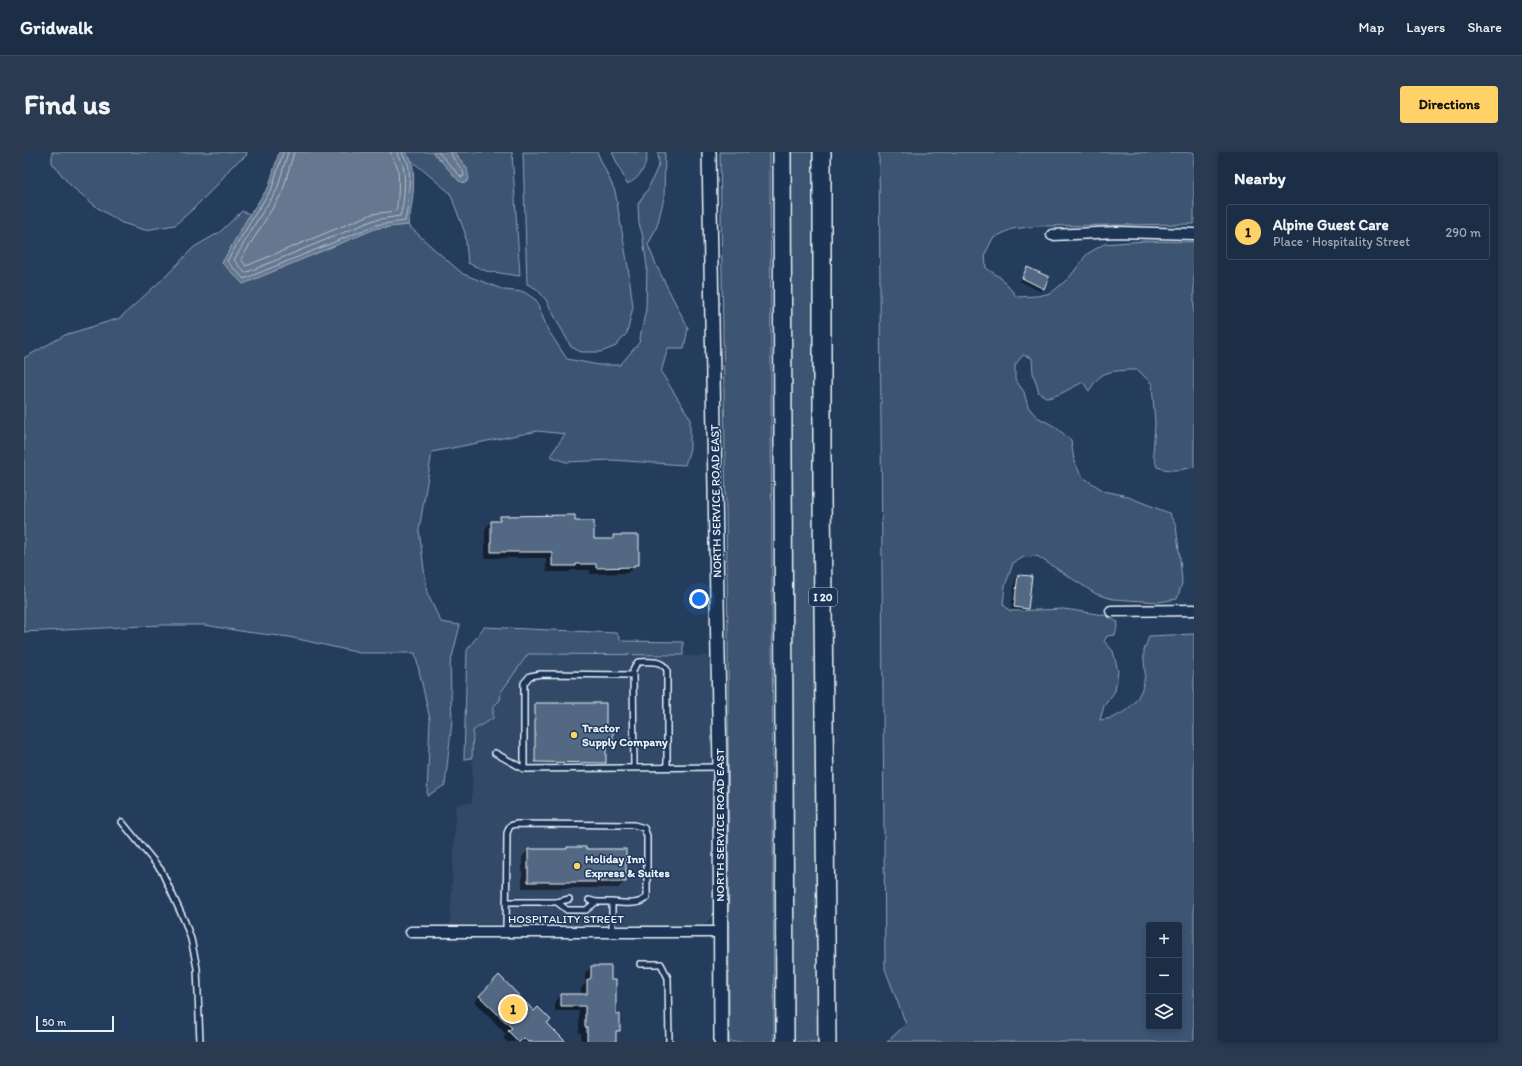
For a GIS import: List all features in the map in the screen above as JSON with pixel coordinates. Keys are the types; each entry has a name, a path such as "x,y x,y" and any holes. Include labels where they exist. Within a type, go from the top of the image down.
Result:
{"highway":[{"path":"782,152 785,1042"},
{"name":"I 20","path":"822,152 822,503 828,1042"}],"street":[{"name":"NORTH SERVICE ROAD EAST","path":"709,152 720,767 721,1042"},
{"path":"1052,235 1116,232 1194,234"},
{"path":"1112,611 1194,610"},
{"name":"HOSPITALITY STREET","path":"411,932 721,932"}],"lane":[{"path":"634,768 633,675 635,666 638,662 660,662 665,665 667,670 667,767"},
{"path":"524,769 524,683 530,676 541,674 633,675"},
{"path":"495,753 524,769 720,767"},
{"path":"122,822 161,870 185,922 191,939 197,968 200,1042"},
{"path":"506,932 506,833 510,826 516,824 634,825 644,828 647,836 647,897 644,901 639,903 596,902 589,900"},
{"path":"506,902 557,902 569,900"},
{"path":"557,902 567,910 586,910 596,902"},
{"path":"612,902 612,932"},
{"path":"640,964 661,964 668,978 669,1042"}],"shaded area":[{"path":"52,152 247,152 246,156 231,167 218,184 175,225 145,230 122,223 98,208 70,185 52,163"},
{"path":"405,152 433,152 459,181 467,168 454,152 512,152 520,276 486,271 468,263 465,233 450,193 412,161"},
{"path":"523,152 597,152 615,191 633,307 627,333 616,346 601,352 581,352 571,347 546,300 537,289 527,284"},
{"path":"612,152 647,152 644,167 636,179 627,184"},
{"path":"658,152 665,152 664,198 657,226 648,245 657,267 688,328 684,348 668,348 661,372 690,418 690,448 685,465 612,460 566,462 550,456 565,434 538,431 432,452 419,530 427,593 441,622 460,625 450,665 452,721 445,785 427,796 430,719 415,653 360,653 289,637 205,625 163,625 24,632 24,358 65,335 120,318 166,276 194,247 220,232 242,211 250,214 222,263 243,284 377,228 408,225 463,274 504,290 524,292 536,300 548,330 567,359 599,365 620,365 639,343 646,309 647,266 642,233 639,224 638,204 648,189 659,164"},
{"path":"720,152 770,152 774,1042 729,1042 728,634"},
{"path":"790,152 817,152 820,1042 793,1042"},
{"path":"879,152 1194,152 1194,224 1038,226 1012,229 993,238 985,254 986,268 1001,278 1017,297 1037,296 1051,293 1069,278 1087,254 1104,244 1144,241 1194,242 1194,467 1167,470 1157,467 1153,454 1155,423 1152,384 1138,370 1118,371 1104,374 1094,383 1089,391 1083,382 1060,394 1048,398 1039,393 1033,373 1032,358 1023,355 1015,365 1015,379 1024,392 1028,407 1037,417 1054,426 1071,440 1074,460 1081,476 1104,491 1123,495 1169,513 1176,526 1180,558 1182,583 1177,599 1159,602 1113,599 1096,594 1037,556 1024,557 1013,563 1005,586 1003,604 1010,611 1064,609 1104,615 1118,622 1115,635 1107,636 1104,641 1113,651 1118,671 1115,691 1104,706 1100,720 1125,711 1132,706 1137,699 1144,682 1144,651 1149,636 1194,634 1194,1042 887,1042 906,1024 885,969"},
{"path":"484,627 616,633 622,641 683,642 683,655 528,654 501,692 500,700 493,707 493,718 473,731 472,758 464,759 467,650"},
{"path":"528,654 711,656 713,911 711,918 706,923 697,926 450,924 456,805 462,803 472,803 473,731 480,725 487,723 493,707 500,700 501,692"}],"water":[{"path":"279,152 405,152 412,162 414,177 408,225 377,228 243,284 222,263 250,214 269,186"},
{"path":"433,152 454,152 467,168 469,179 465,183 459,181"}],"building":[{"path":"1027,267 1049,277 1044,289 1022,278"},
{"path":"575,515 575,521 594,521 594,539 613,539 613,535 639,535 639,565 634,565 634,567 596,568 596,564 552,566 552,552 491,552 491,521 500,521 500,516"},
{"path":"1018,575 1032,576 1028,609 1014,607"},
{"name":"Tractor Supply Company","path":"535,703 606,703 606,728 613,728 613,743 606,743 606,763 535,762"},
{"name":"Holiday Inn Express & Suites","path":"567,847 586,847 586,849 626,849 626,882 528,882 528,849 567,849"},
{"path":"591,966 611,966 611,980 616,980 616,1014 620,1014 620,1031 616,1031 616,1042 587,1042 585,1006 561,1006 561,994 587,994 587,980 591,978"},
{"path":"499,975 534,1011 538,1007 551,1020 547,1023 566,1042 528,1042 524,1038 519,1042 508,1031 512,1028 479,996"}],"place":[{"name":"Tractor Supply Company","path":"574,735"},
{"name":"Holiday Inn Express & Suites","path":"577,866"},
{"name":"Alpine Guest Care","path":"513,1009"}]}
